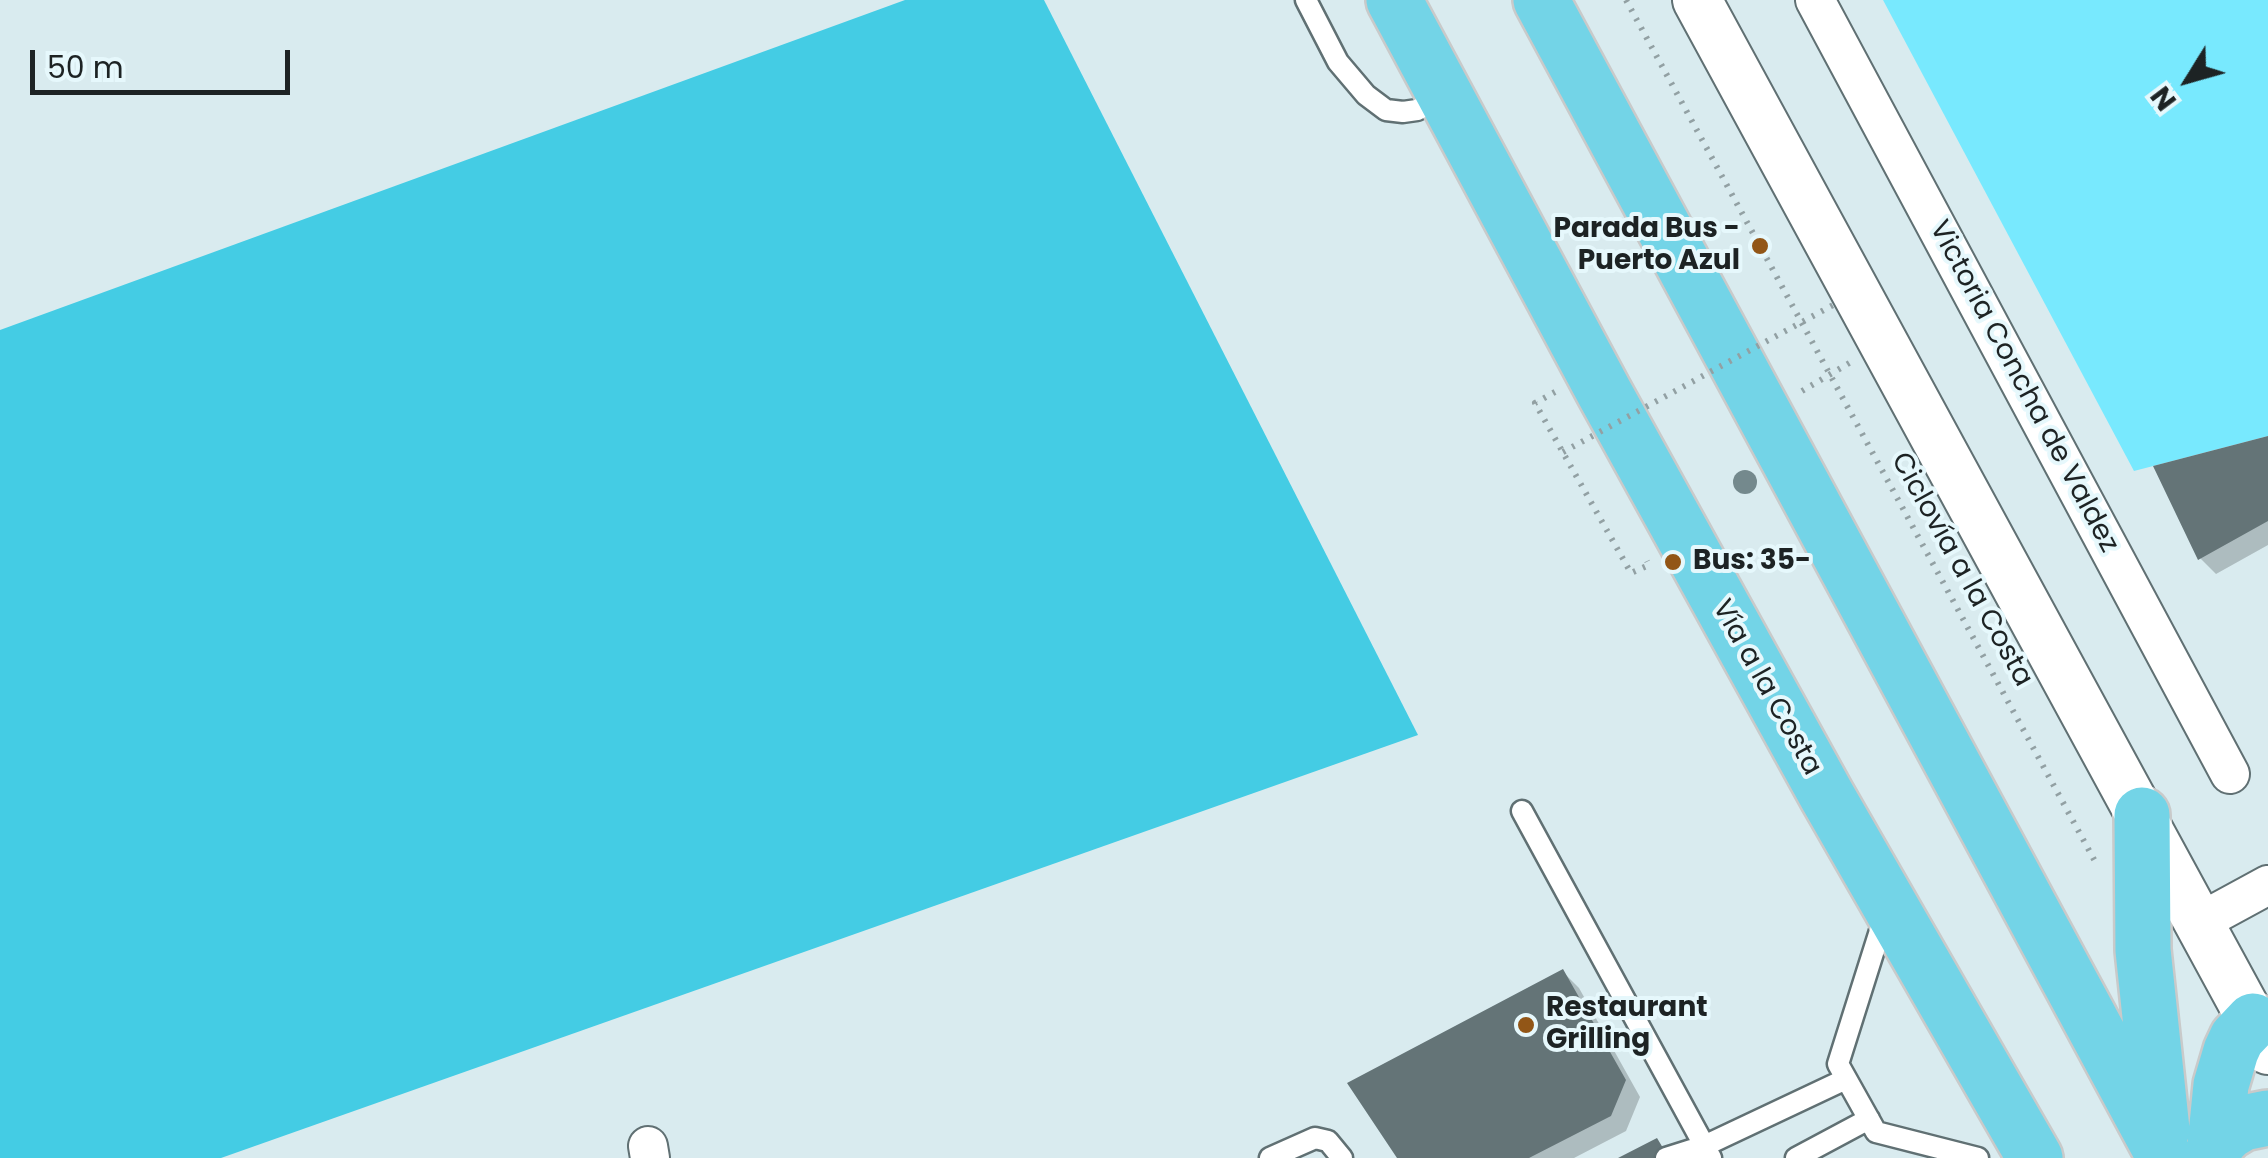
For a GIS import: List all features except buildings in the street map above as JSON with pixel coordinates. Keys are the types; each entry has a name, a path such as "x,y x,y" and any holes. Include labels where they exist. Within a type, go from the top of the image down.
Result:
{"highway":[{"name":"Vía a la Costa","path":"1394,0 1687,544 2035,1158"},
{"path":"1541,0 1763,414 2190,1155"},
{"path":"2142,815 2143,950 2190,1155"},
{"path":"2190,1155 2221,1085 2236,1038 2263,1027"},
{"path":"2190,1155 2243,1123 2268,1118"}],"street":[{"path":"1698,0 2200,922 2263,1027"},
{"name":"Victoria Concha de Valdez","path":"1815,0 2230,774"},
{"path":"2200,922 2268,885"}],"lane":[{"path":"1306,0 1338,62 1366,95 1386,110 1417,110 1445,96"},
{"path":"1522,811 1707,1152"},
{"path":"1889,904 1838,1064 1876,1132 1978,1158"},
{"path":"1666,1158 1707,1152 1846,1079"},
{"path":"1796,1158 1868,1119"},
{"path":"1270,1158 1315,1138 1328,1141 1342,1158"}],"path":[{"name":"Ciclovía a la Costa","path":"1626,0 2105,880"},
{"path":"1568,384 1535,403 1562,452 1835,304"},
{"path":"1763,414 1863,356"}],"shaded area":[{"path":"905,0 1044,0 1418,735 221,1158 0,1158 0,330"},
{"path":"1883,0 2268,0 2268,436 2134,471"}],"place":[{"name":"Parada Bus - Puerto Azul","path":"1760,246"},
{"name":"Bus: 35-","path":"1673,562"},
{"name":"Restaurant Grilling","path":"1526,1025"}]}
